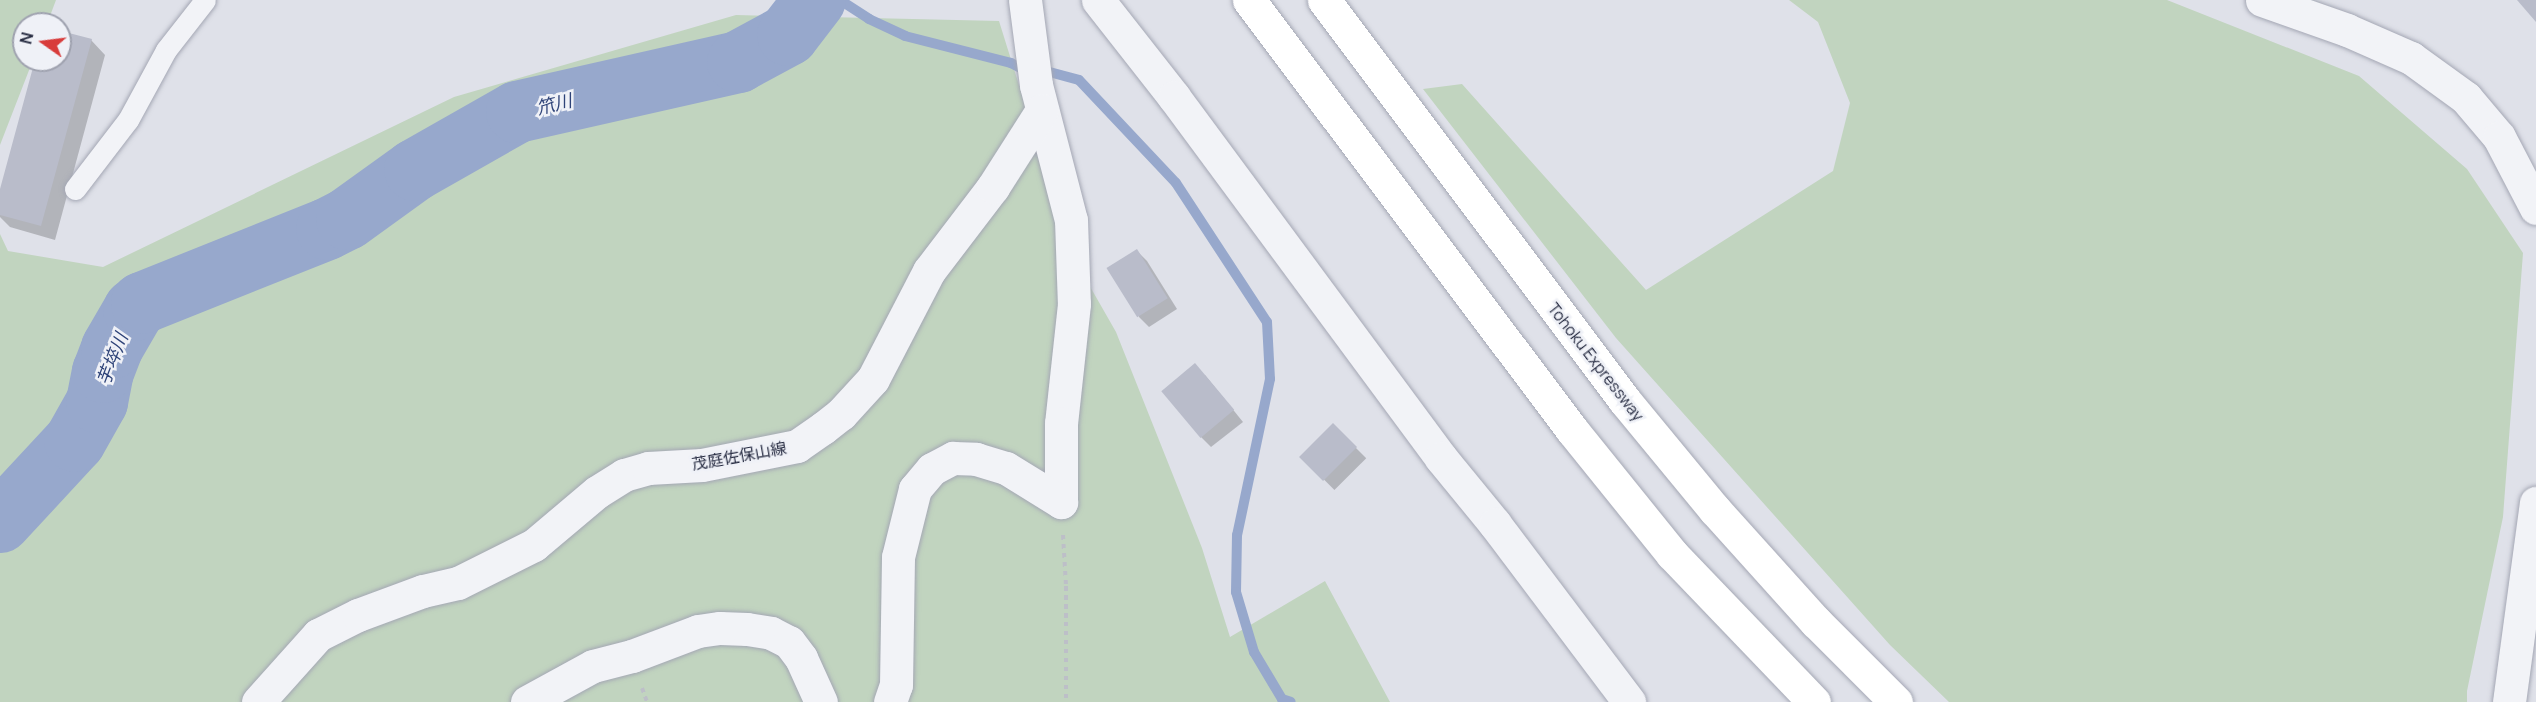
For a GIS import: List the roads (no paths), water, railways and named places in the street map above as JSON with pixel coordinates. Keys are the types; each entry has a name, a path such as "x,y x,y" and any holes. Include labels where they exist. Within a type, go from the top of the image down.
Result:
{"highway":[{"path":"1249,0 1579,439 1672,554 1814,702"},
{"name":"Tohoku Expressway","path":"1324,0 1625,401 1715,510 1816,622 1896,702"}],"street":[{"path":"890,702 896,685 898,557 915,489 932,469 953,458 976,459 1006,468 1061,502 1061,423 1074,303 1071,220 1039,98 1025,0"},
{"path":"1098,0 1174,97 1441,458 1495,524 1629,702"},
{"path":"2262,0 2347,30 2411,58 2466,98 2499,137 2536,208"},
{"name":"茂庭佐保山線","path":"258,702 318,635 358,615 423,591 458,583 534,545 597,492 624,475 648,468 702,465 797,446 823,428 841,414 873,379 929,271 993,188 1039,98"},
{"path":"2509,702 2535,519"},
{"path":"527,702 593,666 632,656 698,631 720,628 771,633 789,642 801,658 820,702"}],"lane":[{"path":"75,189 128,120 166,50 205,0"}],"waterway":[{"name":"笊川","path":"0,522 75,441 97,402 103,372 112,348 134,310 142,303 347,219 415,170 517,112 738,62 788,35 815,0"},
{"path":"840,0 869,19 905,36 1011,63 1037,76 1042,70 1079,80 1176,183 1267,322 1270,379 1237,535 1236,592 1254,652 1282,699 1291,702"}],"water label":[{"name":"芋埣川","path":"112,359"}]}
